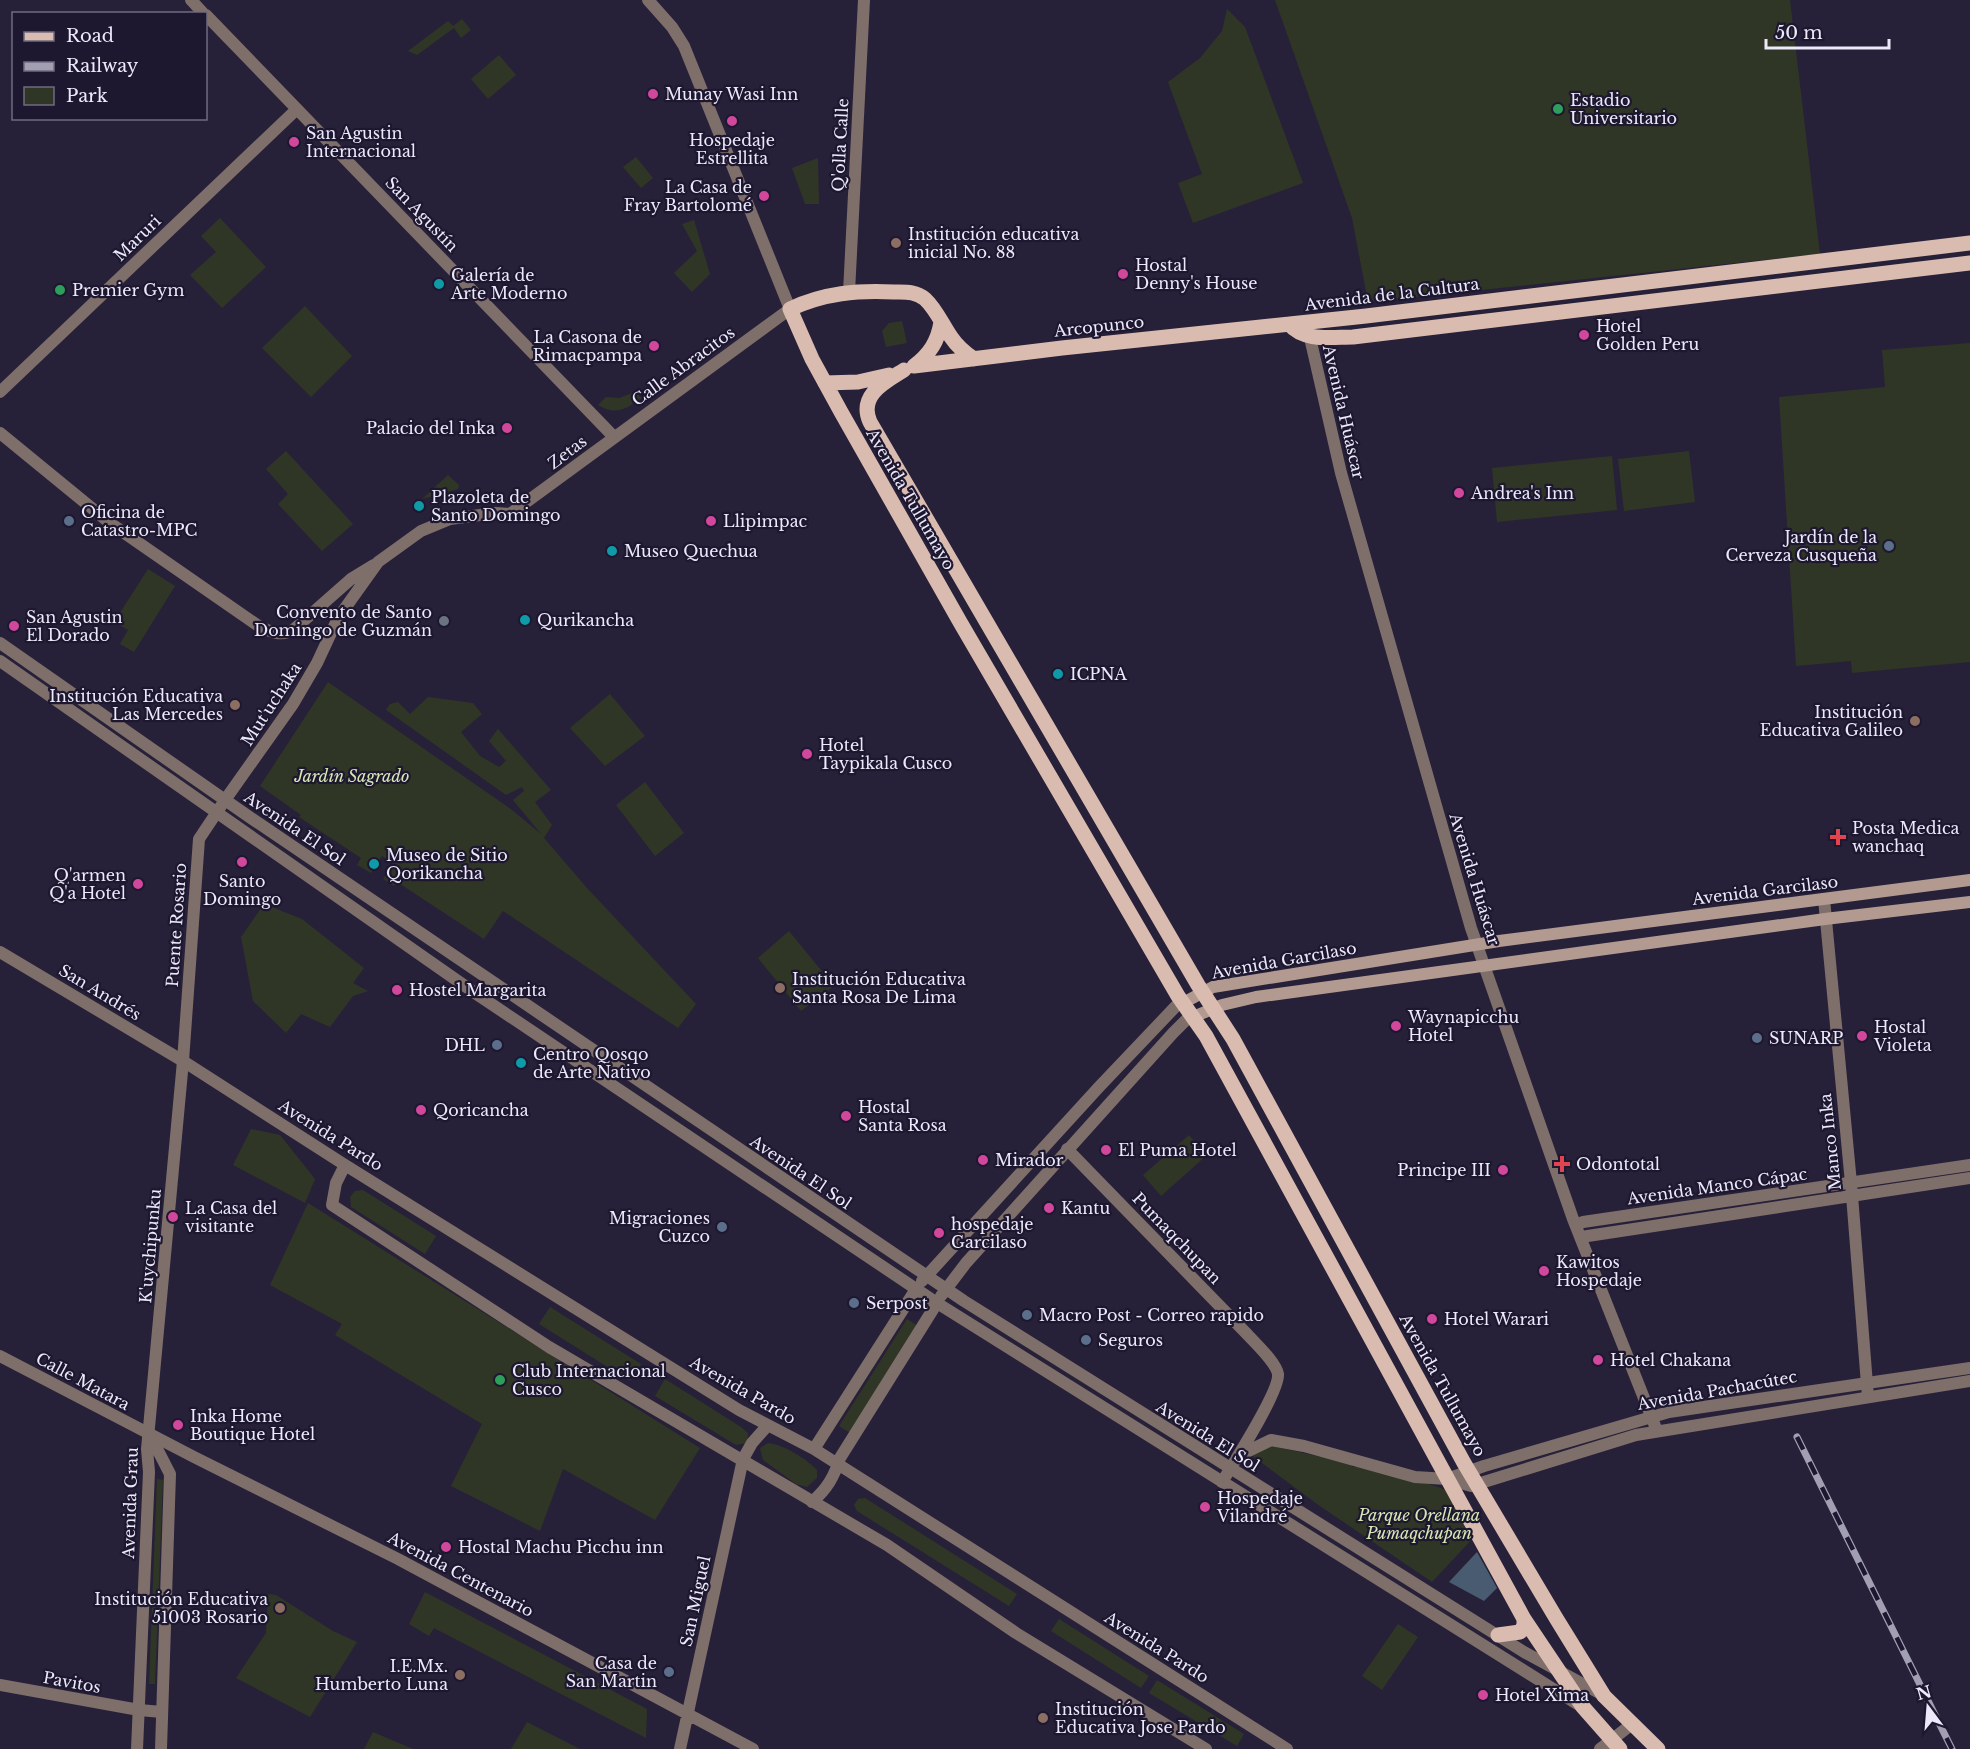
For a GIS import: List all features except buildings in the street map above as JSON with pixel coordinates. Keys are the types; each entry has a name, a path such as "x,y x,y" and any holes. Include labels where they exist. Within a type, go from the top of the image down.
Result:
{"main road":[{"name":"Avenida de la Cultura","path":"1289,324 1299,333 1308,329 1677,279 1970,243"},
{"name":"Avenida de la Cultura","path":"1308,329 1353,337 1970,263"},
{"path":"1677,279 1680,298"},
{"path":"790,309 809,300 849,292 866,290 914,292 933,306 952,338 974,359"},
{"name":"Avenida Tullumayo","path":"790,309 825,383 960,622 1181,1001 1195,1019"},
{"path":"909,368 925,358 933,347 939,335 941,322"},
{"name":"Arcopunco","path":"825,383 875,380 909,368 974,359 1289,324"},
{"name":"Avenida Tullumayo","path":"909,368 884,383 871,395 867,409 870,422 1218,1014 1474,1478 1556,1618 1604,1696 1658,1749"},
{"name":"Avenida Garcilaso","path":"1181,1001 1201,988 1476,945 1970,880"},
{"name":"Avenida Garcilaso","path":"1195,1019 1218,1014 1256,997 1825,919 1970,902"},
{"path":"1195,1019 1524,1619 1610,1746"},
{"path":"1498,1635 1520,1632 1524,1626 1524,1619"}],"street":[{"name":"San Agustín","path":"191,0 203,12"},
{"name":"Avenida Tullumayo","path":"648,0 672,27 684,46 790,309"},
{"name":"Q'olla Calle","path":"849,292 864,0"},
{"name":"San Agustín","path":"207,16 614,437"},
{"name":"Maruri","path":"0,392 297,109"},
{"name":"Calle Abracitos","path":"614,437 790,309"},
{"name":"Avenida Huáscar","path":"1308,329 1344,484 1476,945 1576,1225 1657,1431"},
{"path":"0,433 110,523 272,633 285,634 291,631 351,579 378,562"},
{"name":"Zetas","path":"510,514 614,437"},
{"name":"Mut'uchaka","path":"225,800 293,704 317,663 338,618 378,562 421,531 450,519 495,513 510,514"},
{"name":"Avenida El Sol","path":"0,643 225,800 946,1289 1303,1515 1560,1673 1604,1696"},
{"name":"Avenida El Sol","path":"0,661 475,993 937,1303 1583,1707"},
{"name":"Puente Rosario","path":"183,1061 199,839 225,800"},
{"name":"Manco Inka","path":"1824,899 1868,1382"},
{"name":"San Andrés","path":"0,952 183,1061"},
{"name":"Avenida Garcilaso","path":"814,1449 916,1289 1099,1087 1181,1001"},
{"name":"Avenida Garcilaso","path":"812,1502 826,1490 840,1458 946,1289 1067,1149 1173,1033 1186,1020 1195,1019"},
{"name":"Avenida Pardo","path":"183,1061 345,1165 718,1397 814,1449 1287,1749"},
{"name":"K'uychipunku","path":"150,1435 183,1061"},
{"name":"Pumaqchupan","path":"1067,1149 1246,1333 1274,1365 1278,1373 1277,1381 1262,1416"},
{"path":"345,1165 336,1183 332,1205 549,1347 887,1545 1016,1633 1206,1749"},
{"name":"Avenida Manco Cápac","path":"1581,1237 1851,1189 1970,1165"},
{"name":"Avenida Manco Cápac","path":"1576,1225 1583,1222 1851,1189 1970,1178"},
{"name":"Calle Matara","path":"0,1356 150,1435"},
{"name":"Avenida Pachacútec","path":"1474,1478 1652,1416 1970,1368"},
{"name":"Avenida Pachacútec","path":"1474,1478 1543,1465 1636,1435 1970,1381"},
{"path":"1868,1382 1868,1396"},
{"path":"1262,1416 1271,1440"},
{"path":"1222,1482 1262,1416"},
{"path":"742,1460 752,1443 768,1425"},
{"name":"Avenida Grau","path":"137,1749 149,1472 147,1449 150,1435"},
{"name":"Avenida Grau","path":"150,1435 170,1474 161,1749"},
{"name":"Avenida Centenario","path":"150,1435 398,1559 753,1749"},
{"path":"1238,1456 1271,1440 1304,1446 1415,1477 1474,1478"},
{"name":"San Miguel","path":"680,1749 742,1460"},
{"name":"Pavitos","path":"0,1685 139,1710 162,1712"},
{"path":"1610,1746 1632,1724"}],"green space":[{"name":"Estadio Universitario","path":"1275,0 1790,0 1820,254 1368,302 1352,218"},
{"path":"1227,9 1245,27 1303,183 1193,223 1178,183 1202,174 1168,82 1200,58 1222,31"},
{"path":"462,19 471,30 461,38 454,28 417,55 408,51 448,21 453,26"},
{"path":"499,55 516,75 488,99 471,79"},
{"path":"636,157 653,178 641,188 623,167"},
{"path":"818,158 819,204 805,204 792,168"},
{"path":"220,218 266,267 222,308 190,275 216,252 201,236"},
{"path":"694,220 710,274 692,292 674,273 697,251 682,224"},
{"path":"305,306 352,356 311,397 262,348"},
{"path":"902,321 907,343 886,347 882,331 889,323"},
{"path":"1970,343 1970,662 1852,673 1851,661 1796,666 1779,397 1885,387 1882,350"},
{"path":"635,392 642,398 621,410 610,410 598,405 606,397 619,398"},
{"path":"286,451 353,524 322,551 278,504 288,494 266,469"},
{"path":"1689,451 1695,502 1624,511 1618,459"},
{"path":"1612,456 1617,510 1497,522 1492,468"},
{"path":"448,475 459,485 458,489 422,499"},
{"path":"148,569 175,586 134,652 120,644 128,630 114,622"},
{"name":"Jardín Sagrado","path":"328,682 512,810 541,834 513,800 524,791 522,787 506,795 386,710 390,704 398,702 410,714 428,697 473,703 482,714 461,732 480,756 499,767 506,761 489,741 498,729 551,790 535,802 552,825 544,838 587,888 696,1004 678,1028 503,911 484,939 397,882 394,886 383,879 393,864 382,856 371,873 357,865 361,858 299,817 301,815 260,786"},
{"path":"610,694 645,736 605,766 570,728"},
{"path":"645,782 684,833 655,856 616,805"},
{"path":"264,904 302,919 364,968 353,983 368,991 353,996 330,1027 301,1014 286,1033 253,1001 241,937"},
{"path":"789,931 834,986 801,1011 758,958"},
{"path":"251,1129 280,1135 315,1179 305,1203 233,1165"},
{"path":"1189,1135 1207,1155 1161,1196 1143,1175"},
{"path":"363,1190 436,1236 425,1254 351,1207 350,1197 355,1191"},
{"name":"Club Internacional Cusco","path":"308,1203 700,1448 655,1520 563,1469 540,1531 451,1486 482,1424 335,1335 342,1324 270,1285"},
{"path":"550,1307 641,1364 630,1381 539,1324"},
{"path":"907,1319 918,1326 850,1433 839,1426"},
{"path":"665,1379 741,1427 748,1433 747,1443 736,1445 655,1396"},
{"path":"768,1443 781,1446 801,1457 817,1470 817,1478 807,1487 796,1484 763,1460 760,1448"},
{"name":"Parque Orellana Pumaqchupan","path":"1268,1445 1349,1463 1353,1467 1388,1471 1447,1490 1474,1537 1432,1582 1317,1504 1250,1454"},
{"path":"157,1479 163,1480 155,1684 149,1684"},
{"path":"865,1498 1017,1594 1009,1606 857,1511 854,1505 858,1499"},
{"path":"425,1592 647,1709 646,1738 434,1628 429,1636 409,1624"},
{"path":"268,1594 276,1595 333,1631 357,1642 310,1717 236,1678 266,1633"},
{"path":"1059,1619 1149,1676 1141,1688 1051,1631"},
{"path":"1398,1624 1418,1637 1382,1690 1362,1676"},
{"path":"1157,1680 1244,1734 1237,1746 1149,1693"},
{"path":"527,1722 580,1749 511,1749"},
{"path":"373,1732 413,1749 364,1749"}],"water":[{"path":"1477,1552 1497,1588 1484,1601 1449,1582"}],"railway":[{"path":"1797,1437 1952,1749"}],"place":[{"name":"Munay Wasi Inn","path":"653,94"},
{"name":"Estadio Universitario","path":"1558,109"},
{"name":"Hospedaje Estrellita","path":"732,121"},
{"name":"San Agustin Internacional","path":"294,142"},
{"name":"La Casa de Fray Bartolomé","path":"764,196"},
{"name":"Institución educativa inicial No. 88","path":"896,243"},
{"name":"Hostal Denny's House","path":"1123,274"},
{"name":"Galería de Arte Moderno","path":"439,284"},
{"name":"Premier Gym","path":"60,290"},
{"name":"Hotel Golden Peru","path":"1584,335"},
{"name":"La Casona de Rimacpampa","path":"654,346"},
{"name":"Palacio del Inka","path":"507,428"},
{"name":"Andrea's Inn","path":"1459,493"},
{"name":"Plazoleta de Santo Domingo","path":"419,506"},
{"name":"Oficina de Catastro-MPC","path":"69,521"},
{"name":"Llipimpac","path":"711,521"},
{"name":"Jardín de la Cerveza Cusqueña","path":"1889,546"},
{"name":"Museo Quechua","path":"612,551"},
{"name":"Qurikancha","path":"525,620"},
{"name":"Convento de Santo Domingo de Guzmán","path":"444,621"},
{"name":"San Agustin El Dorado","path":"14,626"},
{"name":"ICPNA","path":"1058,674"},
{"name":"Institución Educativa Las Mercedes","path":"235,705"},
{"name":"Institución Educativa Galileo","path":"1915,721"},
{"name":"Hotel Taypikala Cusco","path":"807,754"},
{"name":"Posta Medica wanchaq","path":"1838,837"},
{"name":"Santo Domingo","path":"242,862"},
{"name":"Museo de Sitio Qorikancha","path":"374,864"},
{"name":"Q'armen Q'a Hotel","path":"138,884"},
{"name":"Institución Educativa Santa Rosa De Lima","path":"780,988"},
{"name":"Hostel Margarita","path":"397,990"},
{"name":"Waynapicchu Hotel","path":"1396,1026"},
{"name":"Hostal Violeta","path":"1862,1036"},
{"name":"SUNARP","path":"1757,1038"},
{"name":"DHL","path":"497,1045"},
{"name":"Centro Qosqo de Arte Nativo","path":"521,1063"},
{"name":"Qoricancha","path":"421,1110"},
{"name":"Hostal Santa Rosa","path":"846,1116"},
{"name":"El Puma Hotel","path":"1106,1150"},
{"name":"Mirador","path":"983,1160"},
{"name":"Odontotal","path":"1562,1164"},
{"name":"Principe III","path":"1503,1170"},
{"name":"Kantu","path":"1049,1208"},
{"name":"La Casa del visitante","path":"173,1217"},
{"name":"Migraciones Cuzco","path":"722,1227"},
{"name":"hospedaje Garcilaso","path":"939,1233"},
{"name":"Kawitos Hospedaje","path":"1544,1271"},
{"name":"Serpost","path":"854,1303"},
{"name":"Macro Post - Correo rapido","path":"1027,1315"},
{"name":"Hotel Warari","path":"1432,1319"},
{"name":"Seguros","path":"1086,1340"},
{"name":"Hotel Chakana","path":"1598,1360"},
{"name":"Club Internacional Cusco","path":"500,1380"},
{"name":"Inka Home Boutique Hotel","path":"178,1425"},
{"name":"Hospedaje Vilandré","path":"1205,1507"},
{"name":"Hostal Machu Picchu inn","path":"446,1547"},
{"name":"Institución Educativa 51003 Rosario","path":"280,1608"},
{"name":"Casa de San Martin","path":"669,1672"},
{"name":"I.E.Mx. Humberto Luna","path":"460,1675"},
{"name":"Hotel Xima","path":"1483,1695"},
{"name":"Institución Educativa Jose Pardo","path":"1043,1718"}]}
